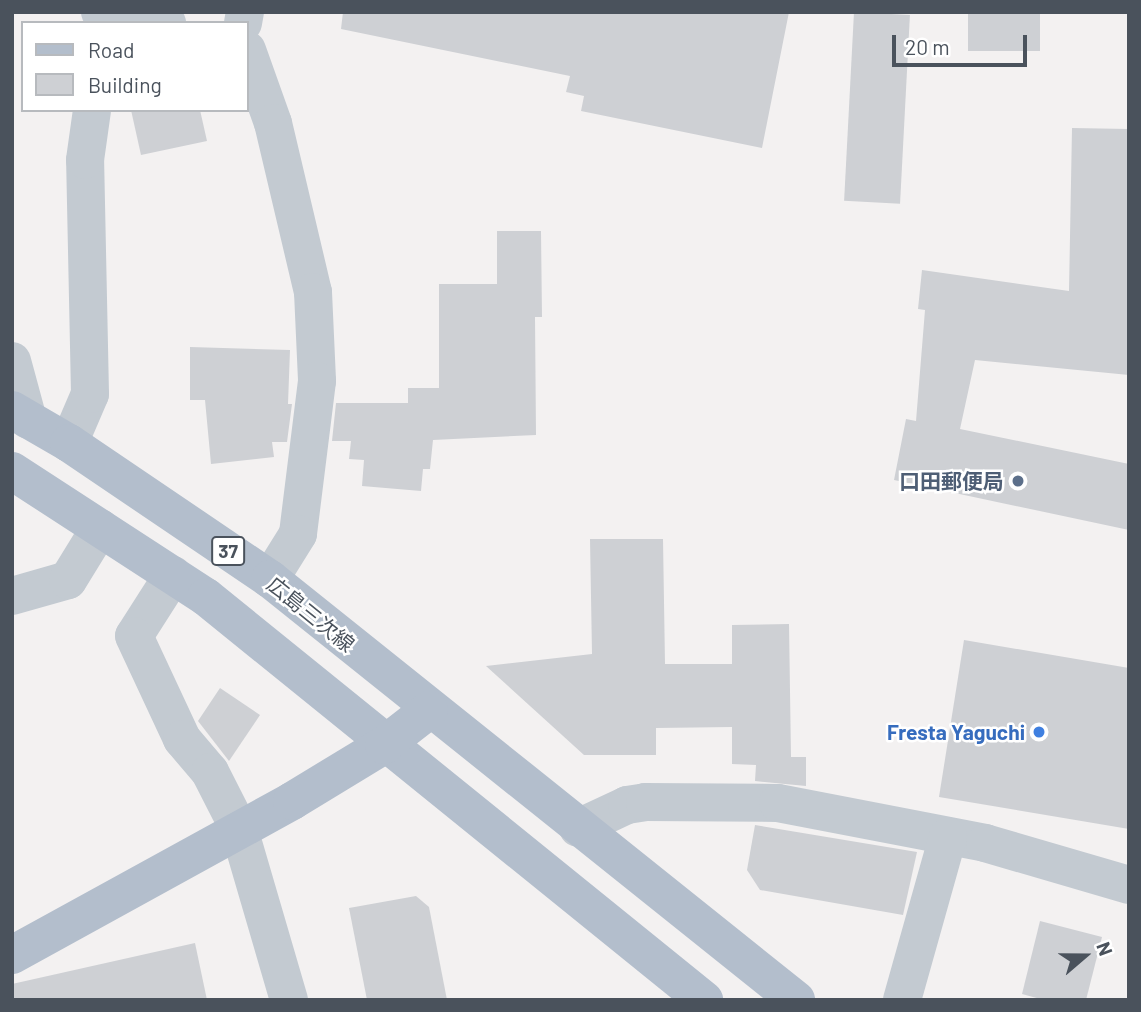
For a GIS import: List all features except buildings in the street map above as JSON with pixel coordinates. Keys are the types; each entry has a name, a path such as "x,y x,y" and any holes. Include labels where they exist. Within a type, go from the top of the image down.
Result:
{"main road":[{"name":"広島三次線","path":"20,415 69,443 270,579 429,710 796,1000"},
{"name":"37","path":"12,471 205,597 384,745 704,1000"},
{"path":"12,955 384,745 429,710"}],"street":[{"path":"104,16 149,21"},
{"path":"248,53 273,123 313,292 317,381 298,534 270,579"},
{"path":"69,443 90,394 85,160 92,112"},
{"path":"12,361 20,415"},
{"path":"12,596 68,580 100,528"},
{"path":"173,575 134,636 182,739 210,772 239,829 289,1000"},
{"path":"578,828 627,805 645,802 778,803 948,836 1129,885"},
{"path":"902,1000 948,836"}],"place":[{"name":"口田郵便局","path":"1018,481"},
{"name":"Fresta Yaguchi","path":"1039,732"}]}
